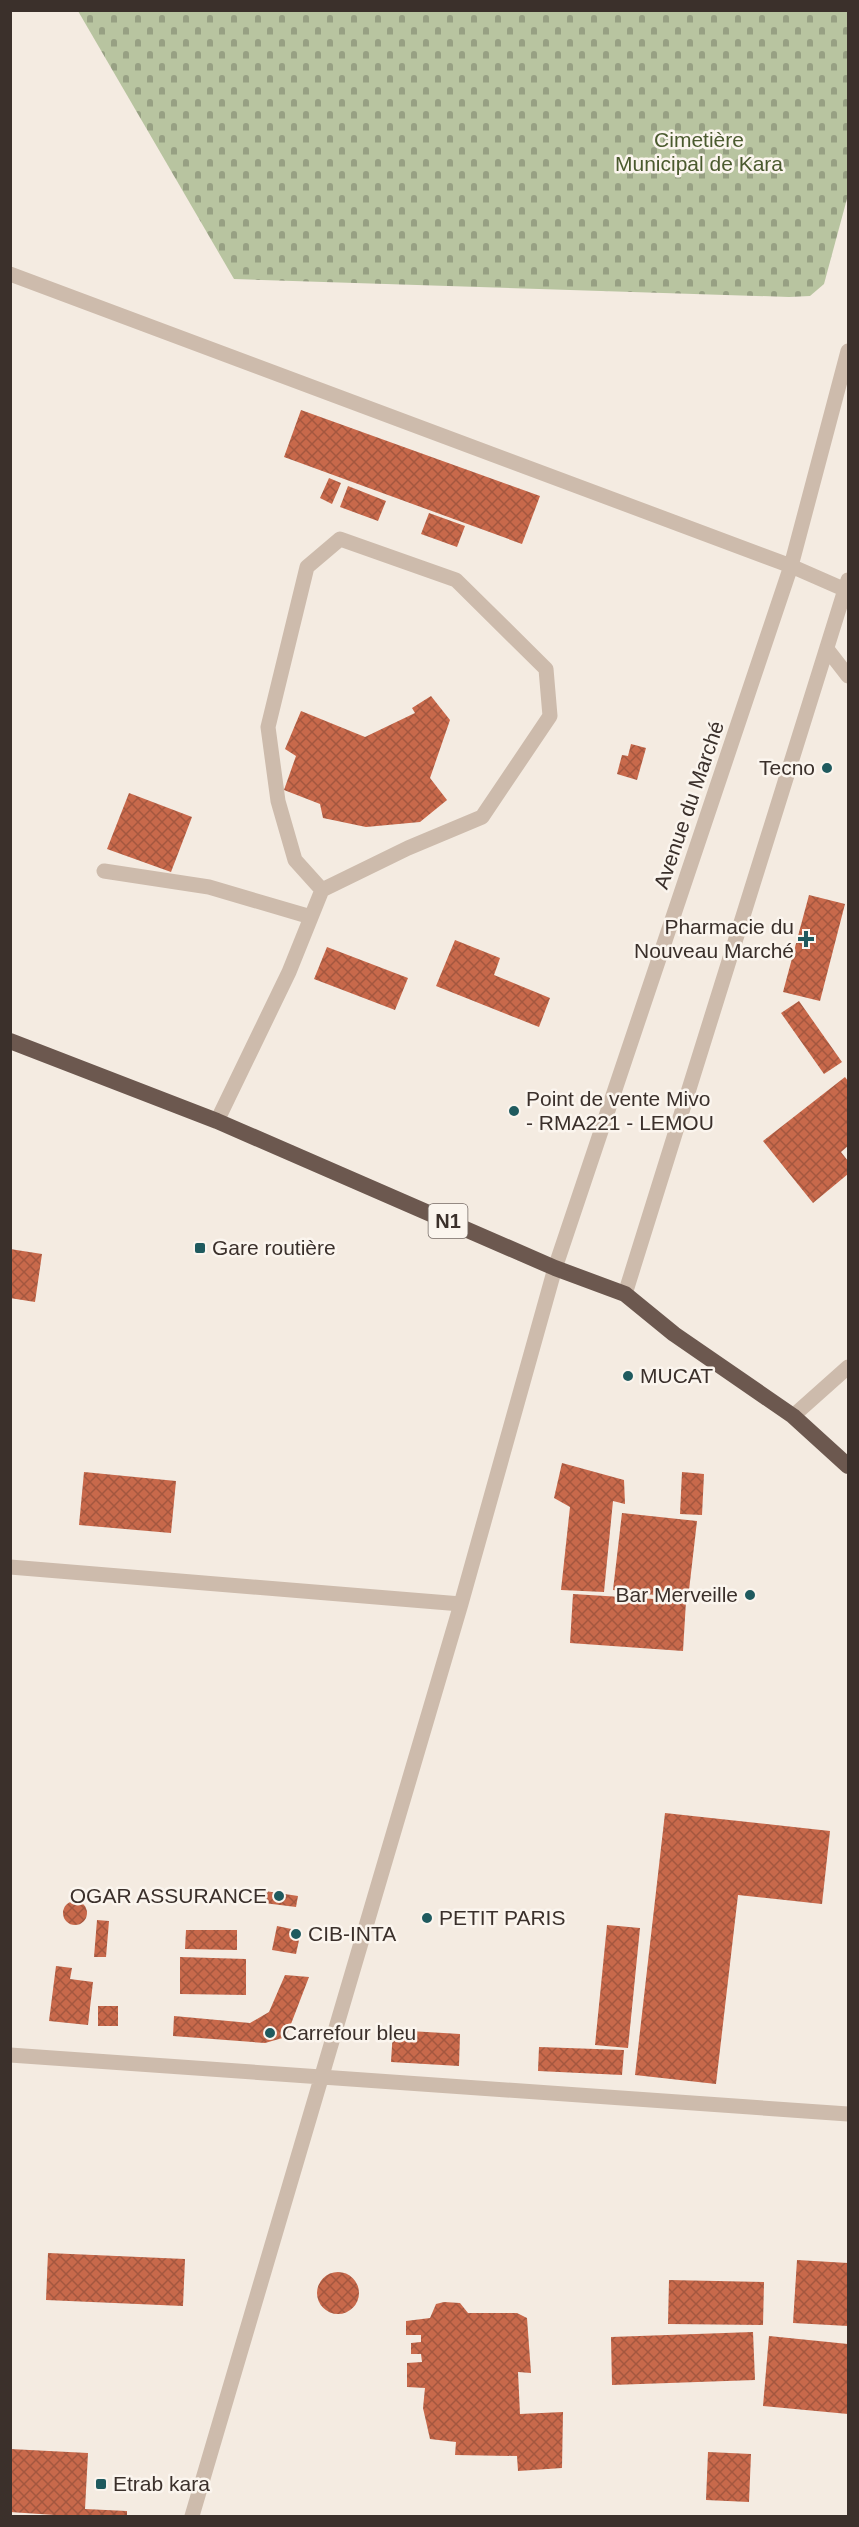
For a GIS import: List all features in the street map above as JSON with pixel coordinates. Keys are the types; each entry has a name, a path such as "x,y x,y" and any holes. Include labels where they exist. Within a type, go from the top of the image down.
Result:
{"highway":[{"name":"N1","path":"10,1041 217,1121 555,1268 625,1294 674,1334 793,1416 849,1466"}],"street":[{"path":"10,274 848,588 625,1294"},
{"name":"Avenue du Marché","path":"192,2517 461,1604 555,1268 791,566 849,351"},
{"path":"217,1121 289,972 322,890 408,848 482,817 550,716 546,669 456,580 339,538 307,567 268,726 278,801 295,860 322,890"},
{"path":"827,649 849,676"},
{"path":"104,871 209,887 311,917"},
{"path":"793,1416 849,1368"},
{"path":"10,1568 461,1604"},
{"path":"10,2055 849,2114"}],"green space":[{"name":"Cimetière Municipal de Kara","path":"78,11 848,11 848,195 824,284 810,296 789,297 234,279"}],"building":[{"path":"301,410 540,496 522,544 284,457"},
{"path":"329,478 341,483 332,504 320,498"},
{"path":"348,486 386,501 378,521 340,507"},
{"path":"429,513 465,526 457,547 421,534"},
{"path":"431,696 450,720 430,778 447,800 420,822 366,827 323,818 320,804 284,790 296,756 285,749 301,711 365,737 415,713 412,708"},
{"path":"631,744 646,748 637,780 617,774 622,755 628,756"},
{"path":"129,793 192,817 171,872 107,849"},
{"path":"809,895 845,904 820,1001 783,992"},
{"path":"455,940 500,958 494,975 550,998 539,1027 436,986"},
{"path":"327,947 408,978 395,1010 314,979"},
{"path":"799,1001 842,1062 824,1074 781,1013"},
{"path":"845,1077 848,1081 848,1146 841,1152 848,1161 848,1174 813,1203 763,1141"},
{"path":"10,1249 42,1254 35,1302 10,1298"},
{"path":"562,1463 624,1480 625,1504 613,1501 604,1592 561,1590 570,1507 554,1498"},
{"path":"84,1472 176,1481 171,1533 79,1525"},
{"path":"682,1472 704,1474 702,1515 680,1514"},
{"path":"622,1513 697,1521 688,1599 613,1590"},
{"path":"573,1594 686,1601 683,1651 570,1643"},
{"path":"665,1813 830,1831 822,1904 738,1895 716,2084 635,2075"},
{"path":"265,1891 298,1896 296,1907 264,1903"},
{"path":"75,1901 83,1905 87,1913 83,1921 75,1925 67,1921 63,1913 67,1905"},
{"path":"97,1920 109,1921 106,1957 94,1957"},
{"path":"607,1925 640,1928 628,2048 595,2045"},
{"path":"277,1926 301,1931 296,1954 272,1950"},
{"path":"186,1930 237,1930 237,1950 185,1949"},
{"path":"180,1957 246,1959 246,1995 180,1994"},
{"path":"56,1966 72,1968 70,1979 93,1982 88,2025 49,2021"},
{"path":"285,1975 309,1977 286,2037 265,2043 173,2036 174,2016 250,2023 269,2012"},
{"path":"98,2006 118,2006 118,2026 98,2026"},
{"path":"393,2030 460,2034 459,2066 391,2062"},
{"path":"539,2047 624,2050 622,2075 538,2071"},
{"path":"48,2253 185,2259 183,2306 46,2300"},
{"path":"797,2260 848,2263 848,2326 793,2323"},
{"path":"338,2272 353,2278 359,2293 353,2308 338,2314 323,2308 317,2293 323,2278"},
{"path":"669,2280 764,2282 763,2325 668,2324"},
{"path":"460,2303 468,2313 517,2313 527,2318 531,2373 518,2372 520,2414 563,2412 562,2468 518,2471 517,2456 455,2455 456,2442 430,2439 423,2408 425,2388 407,2387 407,2363 422,2362 421,2354 411,2354 411,2343 421,2342 421,2335 406,2335 406,2321 430,2318 436,2304"},
{"path":"753,2332 755,2380 612,2385 611,2337"},
{"path":"769,2336 848,2344 848,2414 763,2406"},
{"path":"10,2449 88,2453 85,2509 127,2511 127,2516 69,2516 10,2512"},
{"path":"708,2452 751,2454 749,2502 706,2500"}],"place":[{"name":"Tecno","path":"827,768"},
{"name":"Pharmacie du Nouveau Marché","path":"806,939"},
{"name":"Point de vente Mivo - RMA221 - LEMOU","path":"514,1111"},
{"name":"Gare routière","path":"200,1248"},
{"name":"MUCAT","path":"628,1376"},
{"name":"Bar Merveille","path":"750,1595"},
{"name":"OGAR ASSURANCE","path":"279,1896"},
{"name":"PETIT PARIS","path":"427,1918"},
{"name":"CIB-INTA","path":"296,1934"},
{"name":"Carrefour bleu","path":"270,2033"},
{"name":"Etrab kara","path":"101,2484"}]}
